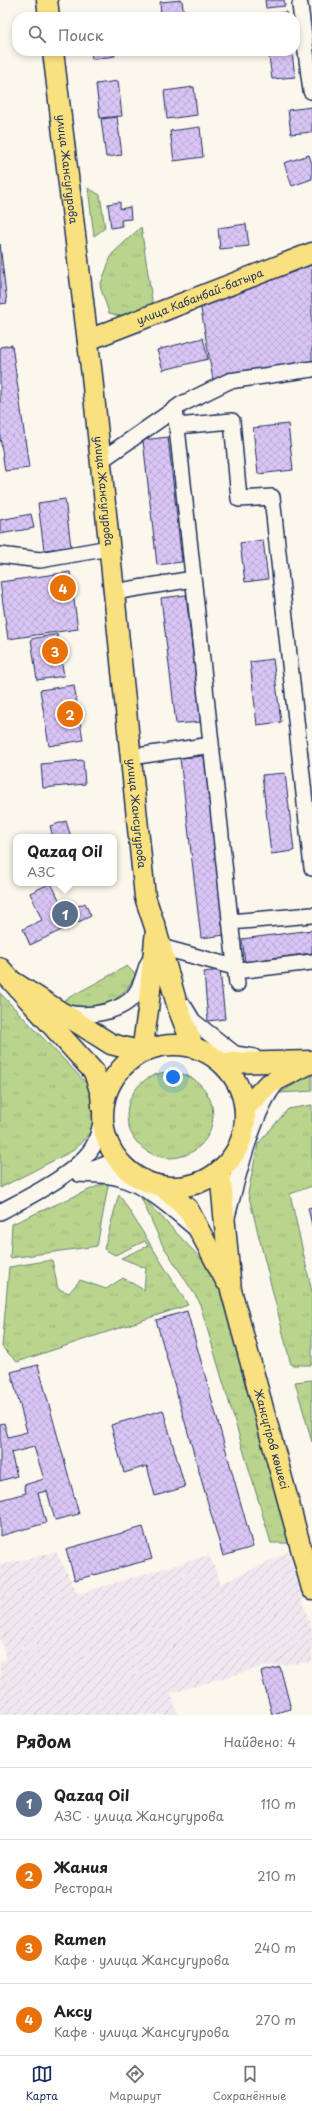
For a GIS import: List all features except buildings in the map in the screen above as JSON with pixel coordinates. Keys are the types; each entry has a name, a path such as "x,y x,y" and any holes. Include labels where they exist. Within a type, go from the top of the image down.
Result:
{"main road":[{"path":"47,0 48,12"},
{"name":"улица Жансугурова","path":"54,56 88,340 145,897 178,1008 193,1046"},
{"name":"улица Кабанбай-батыра","path":"88,340 312,253"},
{"name":"улица Жансугурова","path":"142,1052 157,941"},
{"path":"0,968 94,1072 101,1094 102,1119 107,1140 117,1160 130,1172 146,1182 163,1187 190,1185 203,1182 220,1171 235,1153 244,1131 245,1108 241,1091 234,1076 222,1063 209,1053 193,1046 176,1044 158,1046 142,1052 125,1063 112,1079 104,1099 102,1119"},
{"path":"15,983 111,1044 142,1052"},
{"path":"222,1063 283,1070 312,1061"},
{"path":"245,1108 283,1070"},
{"path":"220,1171 224,1228 231,1290"},
{"path":"163,1187 188,1209 231,1290"},
{"name":"Жансүгіров көшесі","path":"231,1290 312,1589"}],"street":[{"path":"304,3 311,91"},
{"path":"100,461 175,408 229,381 312,369"},
{"path":"175,408 237,984"},
{"path":"177,426 232,421 239,499 272,497 305,745 312,868"},
{"path":"0,555 40,560 109,548"},
{"path":"114,592 193,579"},
{"path":"131,757 211,745"},
{"path":"230,922 312,915"},
{"path":"53,1007 73,1015 88,1016 125,1004 136,993 157,941 245,970 312,962"},
{"path":"171,981 193,1021 235,1054 283,1070 258,1117 241,1167 224,1228"},
{"path":"78,1169 97,1124 98,1098 85,1063"},
{"path":"78,1169 95,1144 102,1119"},
{"path":"0,1212 78,1169 117,1160"},
{"path":"78,1169 118,1177 156,1196 201,1234"}],"shaded area":[{"path":"56,1552 78,1594 209,1555 221,1584 288,1552 312,1631 312,1662 262,1667 171,1693 178,1715 0,1715 0,1661 6,1659 0,1637 0,1565"}],"green space":[{"path":"88,188 100,195 105,228 94,236"},
{"path":"141,227 153,307 123,317 109,313 100,286 112,254"},
{"path":"127,966 136,975 126,990 111,1003 95,1011 71,1012 59,1003"},
{"path":"0,993 88,1085 96,1114 91,1132 74,1150 0,1188"},
{"path":"170,1072 187,1075 201,1084 210,1098 213,1115 210,1132 201,1146 187,1155 170,1158 153,1155 139,1146 130,1132 127,1115 130,1098 139,1084 153,1075"},
{"path":"312,1073 312,1091 280,1093"},
{"path":"312,1105 312,1186 290,1194 312,1292 312,1365 291,1365 248,1193 258,1144 288,1109"},
{"path":"109,1181 97,1246 10,1258 12,1224"},
{"path":"139,1193 217,1276 289,1543 271,1543 199,1301 162,1244"},
{"path":"119,1194 188,1305 17,1362 2,1347 9,1267 52,1260 58,1289 69,1293 80,1280 106,1289 123,1278 144,1290 146,1268 121,1258 148,1246 145,1241 115,1255 104,1249"},
{"path":"312,1380 312,1442 295,1382"}],"place":[{"name":"Аксу","path":"63,588"},
{"name":"Ramen","path":"55,651"},
{"name":"Жания","path":"70,714"},
{"name":"Qazaq Oil","path":"65,914"}]}
